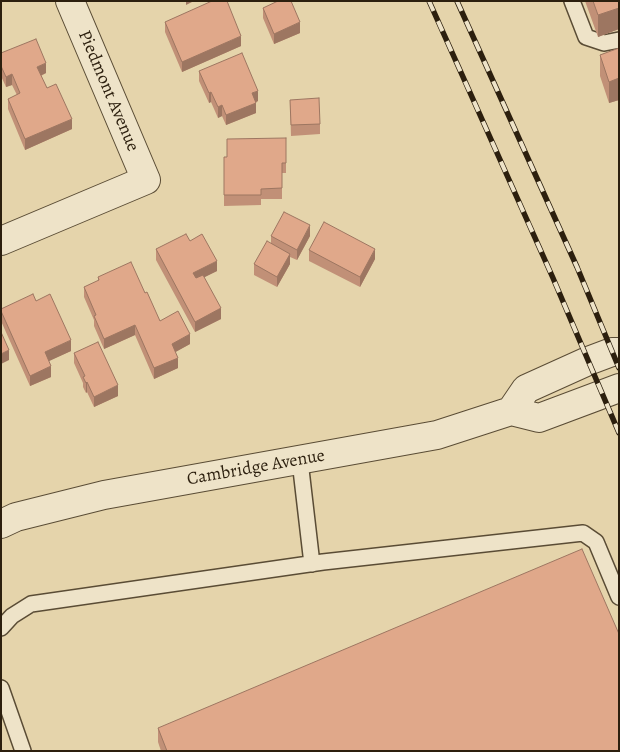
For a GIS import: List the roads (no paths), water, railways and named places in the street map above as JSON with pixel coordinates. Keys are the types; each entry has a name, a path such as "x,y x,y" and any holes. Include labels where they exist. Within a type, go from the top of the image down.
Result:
{"street":[{"name":"Piedmont Avenue","path":"1,241 146,180 70,1"},
{"path":"619,352 612,352 588,361 526,389 511,411 539,418 619,388"},
{"name":"Cambridge Avenue","path":"1,524 16,517 104,495 437,435 511,411"}],"lane":[{"path":"572,1 586,37 604,44 619,40"},
{"path":"300,461 312,564"},
{"path":"1,628 12,616 31,604 312,564 583,533 596,542 619,597"},
{"path":"1,688 6,718 23,751"}],"railway":[{"path":"429,1 553,278 619,433"},
{"path":"457,1 577,267 619,368"}]}
